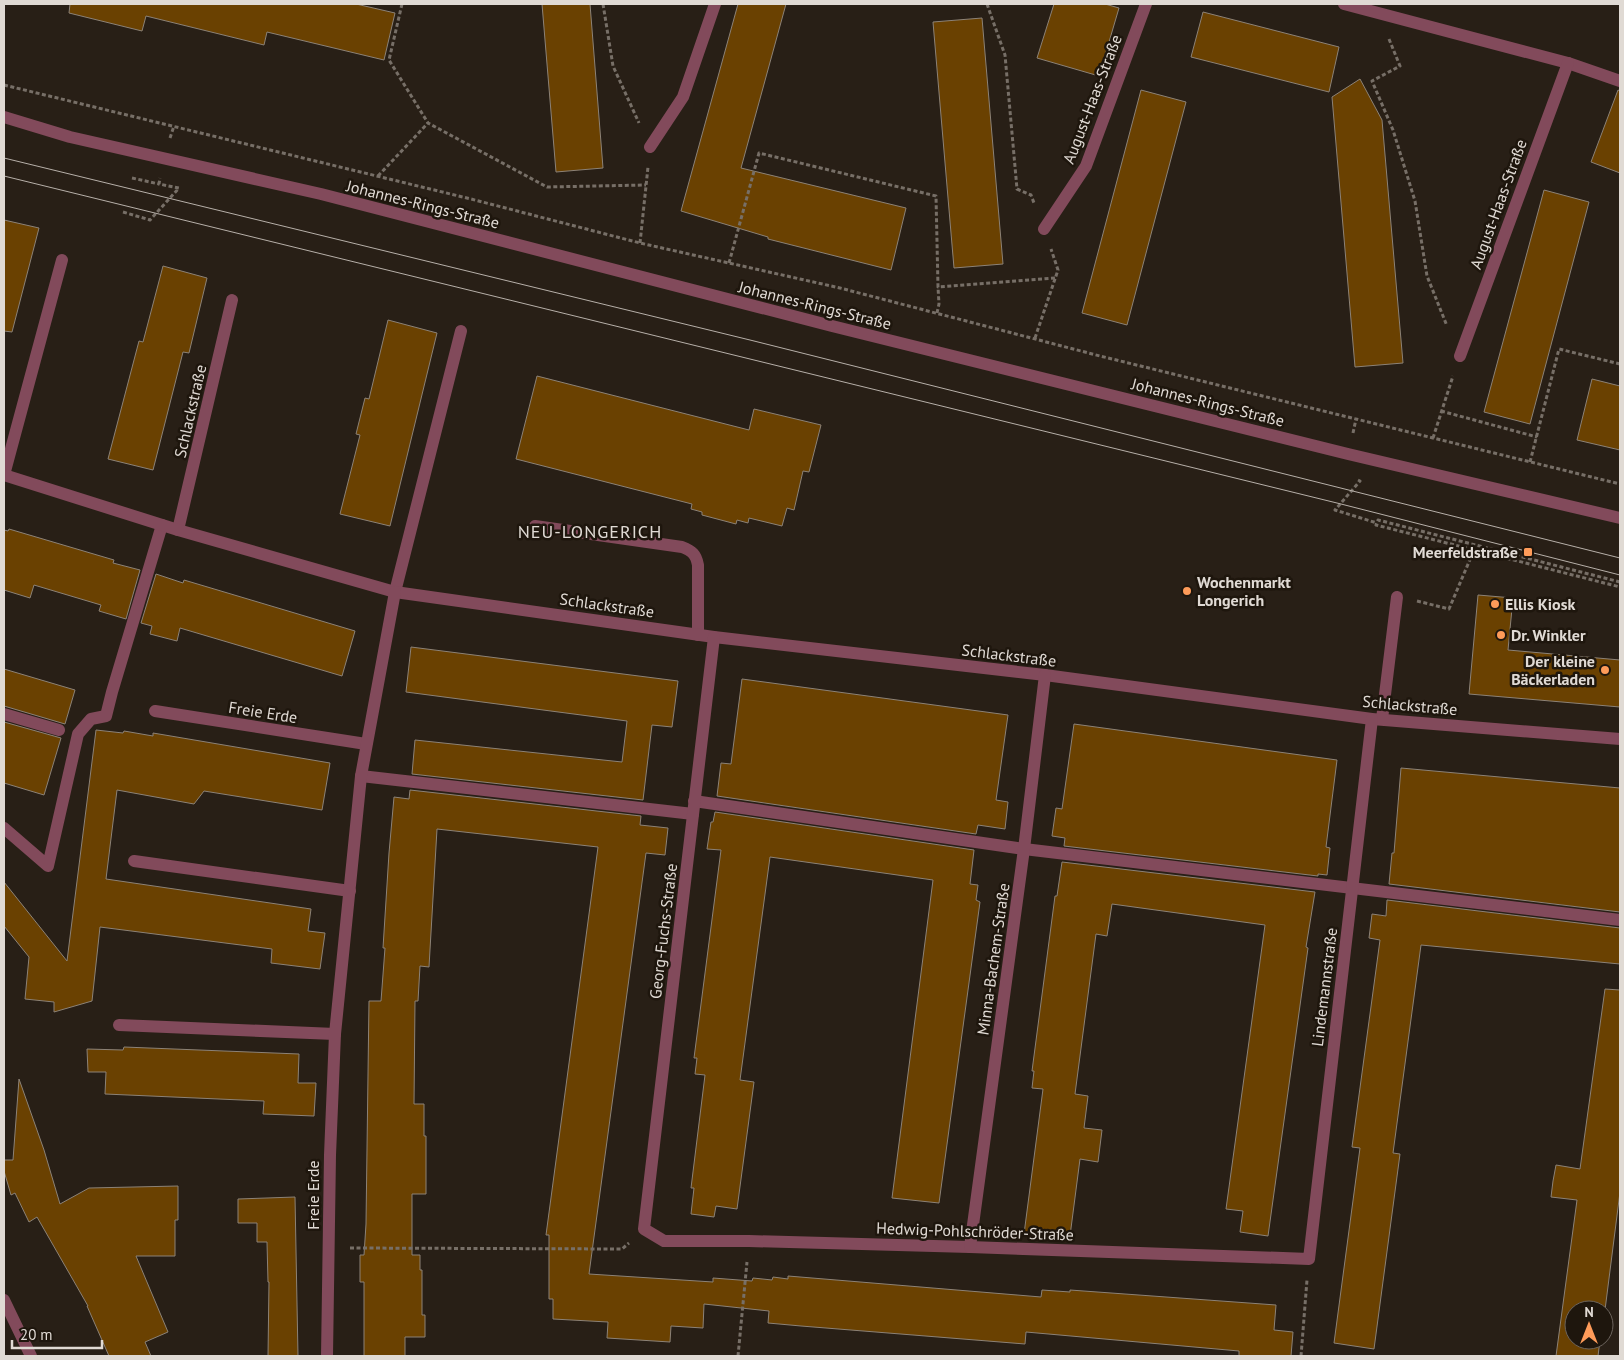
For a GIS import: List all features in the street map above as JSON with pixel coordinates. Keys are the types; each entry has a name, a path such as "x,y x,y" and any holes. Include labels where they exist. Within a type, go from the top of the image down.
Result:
{"street":[{"path":"650,147 683,96 715,4"},
{"name":"August-Haas-Straße","path":"1044,228 1086,166 1146,4"},
{"path":"1344,4 1568,63 1620,81"},
{"name":"August-Haas-Straße","path":"1460,356 1568,63"},
{"name":"Johannes-Rings-Straße","path":"4,117 70,137 321,194 832,326 1348,454 1620,518"},
{"name":"Schlackstraße","path":"62,260 4,475 178,530 394,592 698,635 1045,675 1377,719 1620,739"},
{"name":"Schlackstraße","path":"178,530 232,300"},
{"path":"394,592 461,331"},
{"path":"4,828 48,866 78,734 91,719 106,716 114,683 162,525"},
{"path":"535,526 682,547 691,551 696,556 698,564 698,635"},
{"name":"Freie Erde","path":"327,1356 330,1155 335,1034 361,776 394,592"},
{"name":"Lindemannstraße","path":"1309,1259 1352,888 1397,597"},
{"name":"Georg-Fuchs-Straße","path":"644,1228 714,637"},
{"name":"Minna-Bachem-Straße","path":"970,1247 1024,849 1045,675"},
{"name":"Freie Erde","path":"155,711 366,744"},
{"path":"4,714 59,730"},
{"path":"361,776 694,808 1620,920"},
{"path":"134,861 350,892"},
{"path":"119,1025 335,1034"},
{"name":"Hedwig-Pohlschröder-Straße","path":"644,1228 664,1241 749,1241 970,1247 1309,1259"},
{"path":"4,1300 30,1356"}],"path":[{"path":"402,4 390,60 428,123 547,187 646,185"},
{"path":"604,4 613,66 650,147 640,243"},
{"path":"987,4 1005,55 1017,189 1031,195 1058,270 1035,338"},
{"path":"1391,16 1387,35 1400,66 1372,81 1394,130 1415,201 1427,276 1460,356 1432,438"},
{"path":"4,85 378,176 640,243 840,288 1620,484"},
{"path":"378,176 428,123"},
{"path":"729,263 759,153 936,196 939,304 937,313"},
{"path":"132,178 159,184"},
{"path":"123,212 150,220 176,191"},
{"path":"938,288 1056,278"},
{"path":"1530,462 1559,349 1620,364"},
{"path":"1441,411 1537,437"},
{"path":"1356,419 1342,476 1360,481 1335,510 1377,523 1376,525 1620,587"},
{"path":"1377,523 1378,520 1620,582"},
{"path":"1397,597 1449,609 1474,550"},
{"path":"329,1248 622,1249 644,1228"},
{"path":"738,1356 749,1241"},
{"path":"1301,1356 1309,1259"}],"building":[{"path":"70,4 356,4 395,13 384,60 267,32 264,45 146,16 142,31 69,13"},
{"path":"542,4 590,4 603,168 556,172"},
{"path":"738,4 786,4 741,168 906,208 891,270 768,239 768,237 681,211"},
{"path":"1054,4 1105,4 1119,8 1099,76 1037,58"},
{"path":"1203,12 1339,47 1329,92 1191,57"},
{"path":"982,18 1003,264 954,268 933,22"},
{"path":"1360,79 1382,120 1403,363 1355,367 1332,97"},
{"path":"1141,90 1186,102 1127,325 1082,313"},
{"path":"1618,90 1620,91 1620,173 1591,162"},
{"path":"1544,190 1589,202 1530,424 1484,412"},
{"path":"4,220 39,228 12,332 4,331"},
{"path":"163,266 207,278 189,353 183,352 153,470 108,459 139,341 143,342"},
{"path":"388,320 437,333 390,526 340,514 360,435 356,434 365,398 369,399"},
{"path":"537,376 749,430 754,409 821,425 809,472 803,471 794,510 787,508 782,526 749,518 748,523 737,520 736,524 702,515 702,512 691,509 692,504 516,459"},
{"path":"1592,379 1620,386 1620,450 1577,440"},
{"path":"9,529 114,560 113,563 140,570 126,619 99,611 101,605 34,585 30,598 4,590 4,530 8,531"},
{"path":"156,574 183,583 184,580 355,631 342,676 180,628 177,641 150,634 152,626 141,623"},
{"path":"1478,595 1513,598 1508,650 1620,660 1620,707 1469,694"},
{"path":"411,647 678,681 672,727 652,725 643,800 412,774 415,740 622,762 627,721 406,692"},
{"path":"4,669 75,690 65,724 4,706"},
{"path":"742,679 1008,715 996,800 1008,802 1005,829 978,825 976,834 717,796 721,763 731,764"},
{"path":"4,722 61,738 44,795 4,783"},
{"path":"1074,724 1337,760 1326,847 1330,848 1327,875 1318,874 1318,876 1064,846 1065,838 1052,836 1056,808 1062,809"},
{"path":"96,730 123,733 124,731 153,736 153,733 330,763 322,810 204,791 194,804 117,790 106,879 311,909 308,931 325,933 320,969 271,963 272,949 100,927 92,1001 54,1012 54,1002 25,999 29,957 4,926 4,882 67,961"},
{"path":"1401,768 1620,788 1620,912 1389,884 1392,853 1394,853"},
{"path":"410,790 641,816 640,825 668,828 665,855 646,853 589,1274 713,1282 713,1278 752,1281 753,1278 772,1280 773,1277 788,1279 788,1276 1041,1297 1042,1290 1070,1292 1070,1290 1276,1305 1274,1330 1293,1332 1291,1356 1239,1356 1239,1351 1026,1332 1025,1344 801,1326 768,1323 769,1311 704,1304 703,1328 671,1326 670,1342 607,1338 608,1322 553,1319 553,1299 549,1299 549,1235 546,1235 598,847 437,829 429,967 420,966 418,1001 415,1001 414,1104 424,1104 426,1194 412,1194 412,1255 420,1255 422,1315 425,1315 425,1337 405,1337 405,1356 364,1356 364,1282 360,1282 360,1255 364,1255 366,1224 369,1001 381,1001 394,797 409,799"},
{"path":"715,812 974,850 970,884 978,885 976,900 980,902 939,1203 892,1198 933,880 770,857 740,1080 754,1082 737,1209 716,1206 714,1217 691,1214 694,1188 691,1188 705,1075 695,1074 697,1058 694,1058 721,850 707,849 711,822 713,822"},
{"path":"1062,862 1315,892 1268,1236 1240,1232 1243,1211 1226,1209 1265,925 1112,904 1107,936 1096,934 1075,1094 1088,1096 1084,1128 1102,1130 1098,1162 1080,1159 1070,1236 1024,1234 1043,1089 1032,1088 1034,1071 1032,1071 1055,896 1057,896"},
{"path":"1387,900 1620,928 1620,964 1421,945 1393,1153 1400,1154 1374,1349 1334,1343 1360,1148 1352,1147 1380,940 1369,938 1372,914 1386,916"},
{"path":"1605,989 1620,990 1620,1192 1606,1300 1564,1300 1564,1350 1599,1350 1598,1356 1556,1356 1577,1200 1551,1197 1553,1181 1556,1165 1580,1169"},
{"path":"124,1047 299,1054 298,1083 316,1083 314,1116 263,1114 264,1101 105,1094 106,1072 88,1072 87,1049 123,1050"},
{"path":"19,1079 44,1150 60,1204 89,1188 178,1186 178,1220 175,1220 175,1256 136,1256 168,1332 145,1342 151,1356 109,1356 88,1306 37,1217 29,1222 15,1193 11,1195 4,1171 4,1160 13,1160"},
{"path":"295,1197 298,1356 268,1356 269,1282 267,1242 257,1242 257,1223 238,1223 238,1199"}],"tram line":[{"path":"4,158 750,340 1620,558"},
{"path":"4,176 1341,504 1620,575"}],"place":[{"name":"Meerfeldstraße","path":"1528,552"},
{"name":"Wochenmarkt Longerich","path":"1187,591"},
{"name":"Ellis Kiosk","path":"1495,604"},
{"name":"Dr. Winkler","path":"1501,635"},
{"name":"Der kleine Bäckerladen","path":"1605,670"}],"district":[{"name":"NEU-LONGERICH","path":"590,531"}]}
